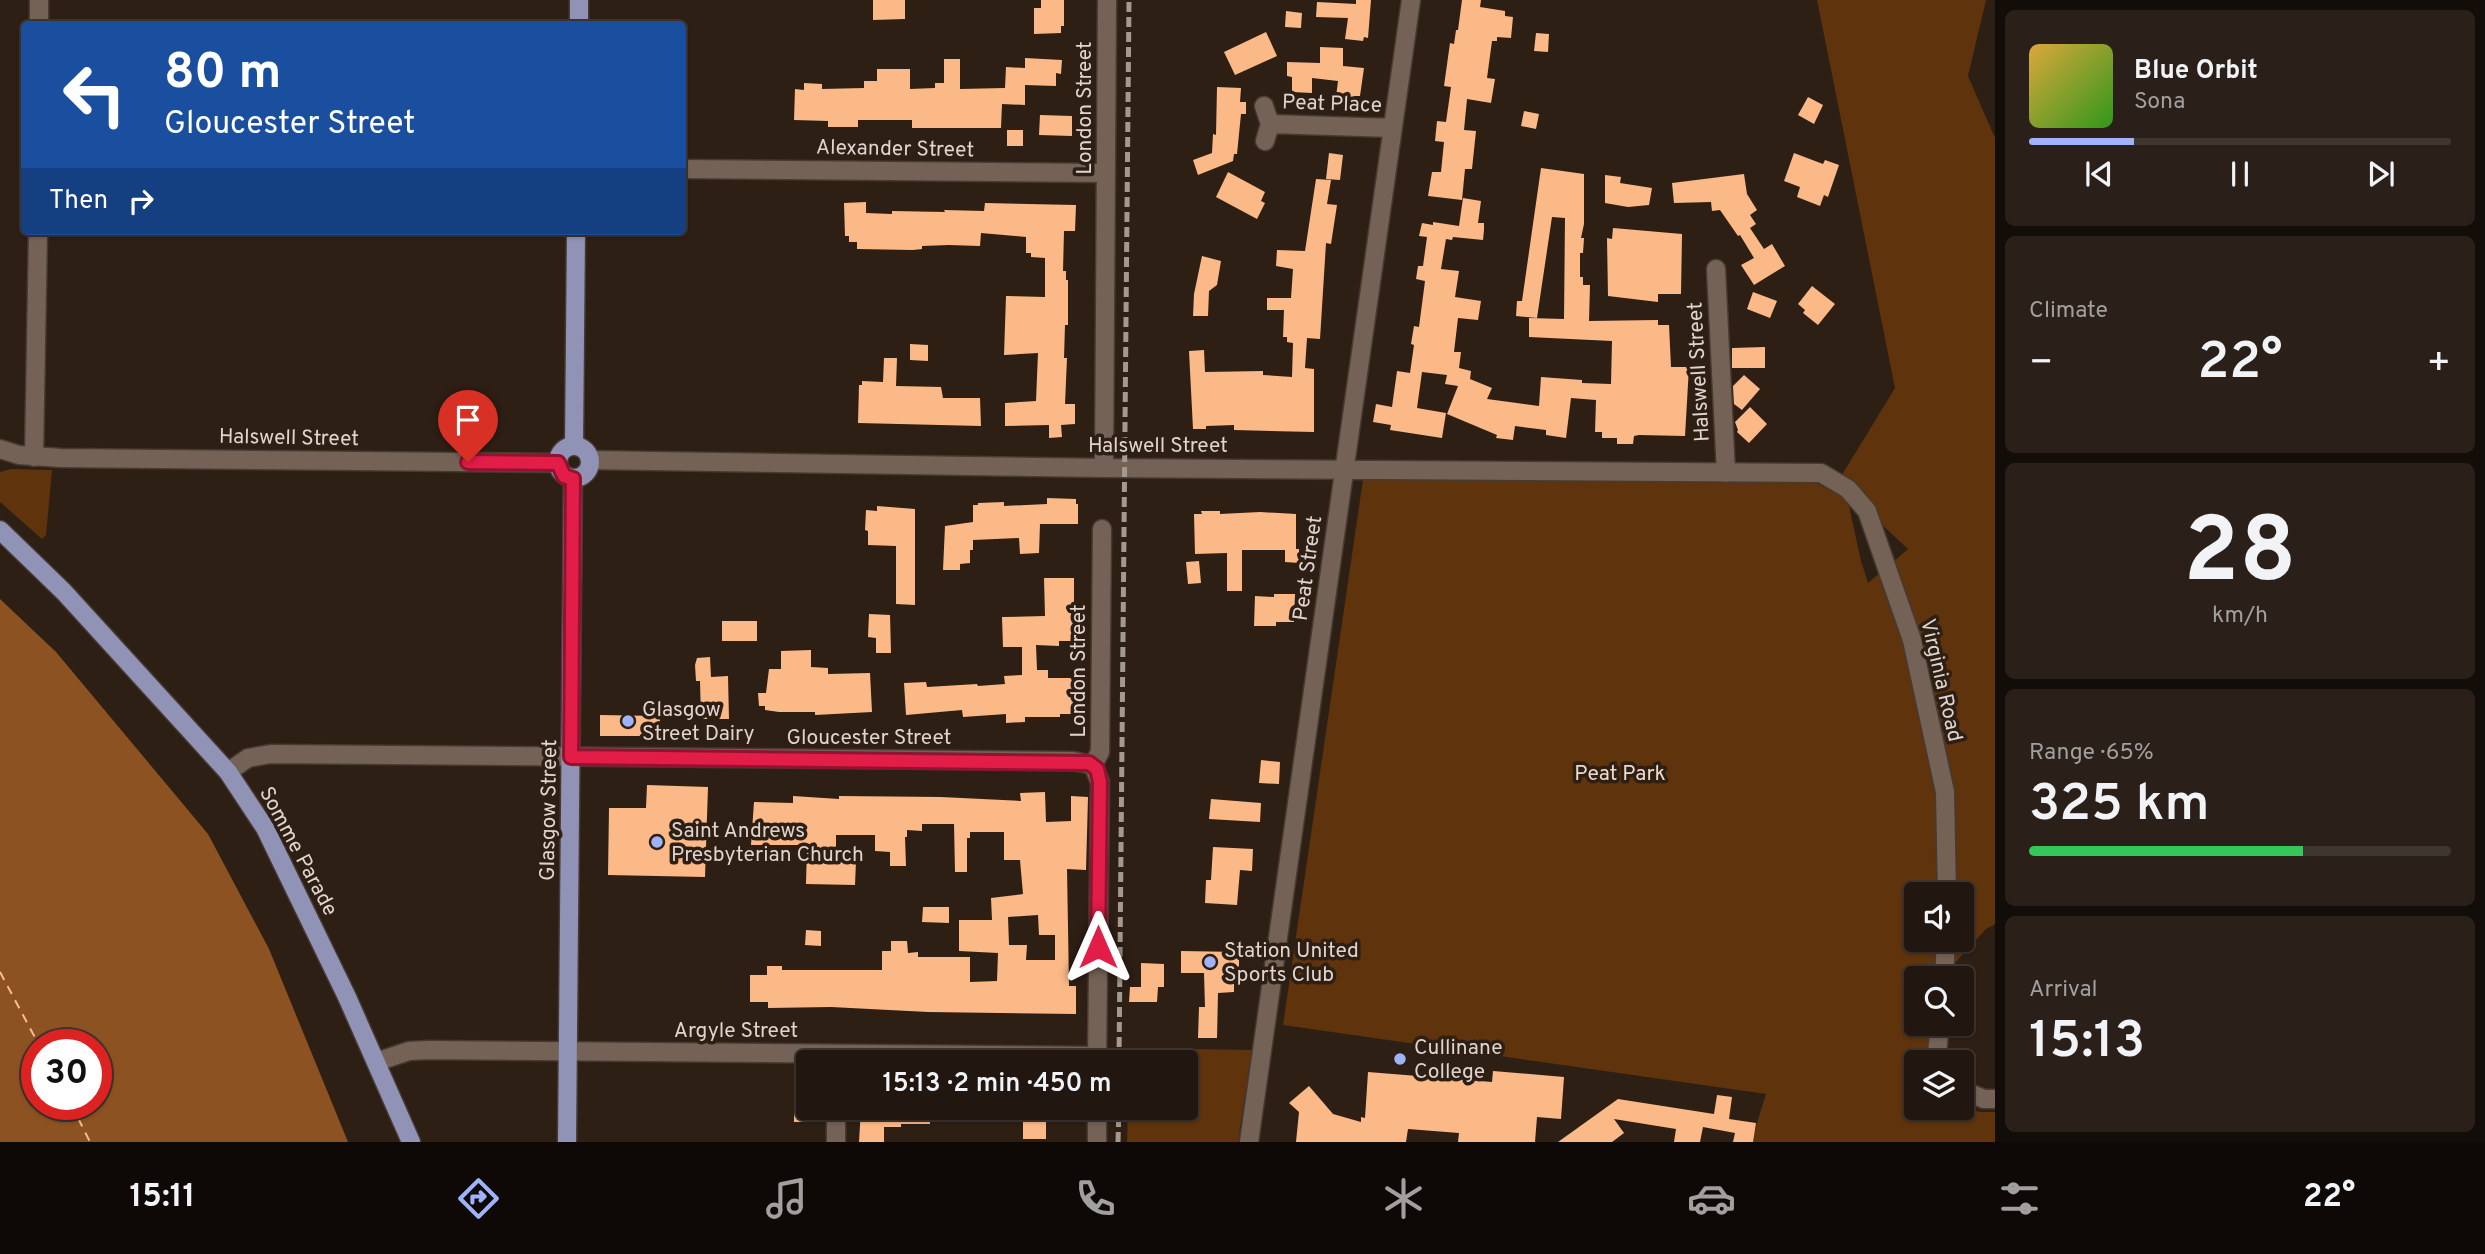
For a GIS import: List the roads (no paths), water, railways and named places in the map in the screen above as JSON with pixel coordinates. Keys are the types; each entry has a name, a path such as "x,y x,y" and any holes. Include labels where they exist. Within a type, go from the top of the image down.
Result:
{"main road":[{"path":"579,0 579,21"},
{"path":"574,446 576,235"},
{"path":"574,446 587,452 590,460 588,471 573,479 564,476 558,463 561,453 574,446"},
{"name":"Glasgow Street","path":"567,1142 573,479"},
{"name":"Somme Parade","path":"0,530 64,592 228,772 265,828 348,997 411,1142"}],"street":[{"path":"39,0 39,21"},
{"name":"London Street","path":"1104,468 1107,0"},
{"name":"Peat Street","path":"1249,1142 1411,0"},
{"name":"Peat Place","path":"1264,106 1268,133 1392,128"},
{"name":"Alexander Street","path":"686,169 1106,173"},
{"path":"26,456 38,235"},
{"name":"Halswell Street","path":"1716,269 1726,473"},
{"name":"Halswell Street","path":"0,449 26,456 558,463"},
{"name":"Halswell Street","path":"0,464 26,456"},
{"name":"Halswell Street","path":"590,460 1104,468 1821,473 1848,489"},
{"name":"Virginia Road","path":"1848,489 1867,511 1912,640 1944,792 1947,882"},
{"name":"London Street","path":"1098,1050 1100,782 1093,765 1100,752 1102,529"},
{"name":"Gloucester Street","path":"228,772 248,758 271,754 1073,761 1093,765"},
{"name":"Argyle Street","path":"376,1062 409,1051 796,1057"},
{"path":"1974,1095 1984,1099 1995,1099"},
{"path":"836,1120 836,1142"},
{"path":"1097,1120 1097,1142"}],"railway":[{"path":"1119,1050 1129,0"},
{"path":"1118,1142 1119,1120"}],"place":[{"name":"Glasgow Street Dairy","path":"628,721"},
{"name":"Saint Andrews Presbyterian Church","path":"657,842"},
{"name":"Station United Sports Club","path":"1210,962"},
{"name":"Cullinane College","path":"1400,1059"}],"park label":[{"name":"Peat Park","path":"1620,773"}]}
